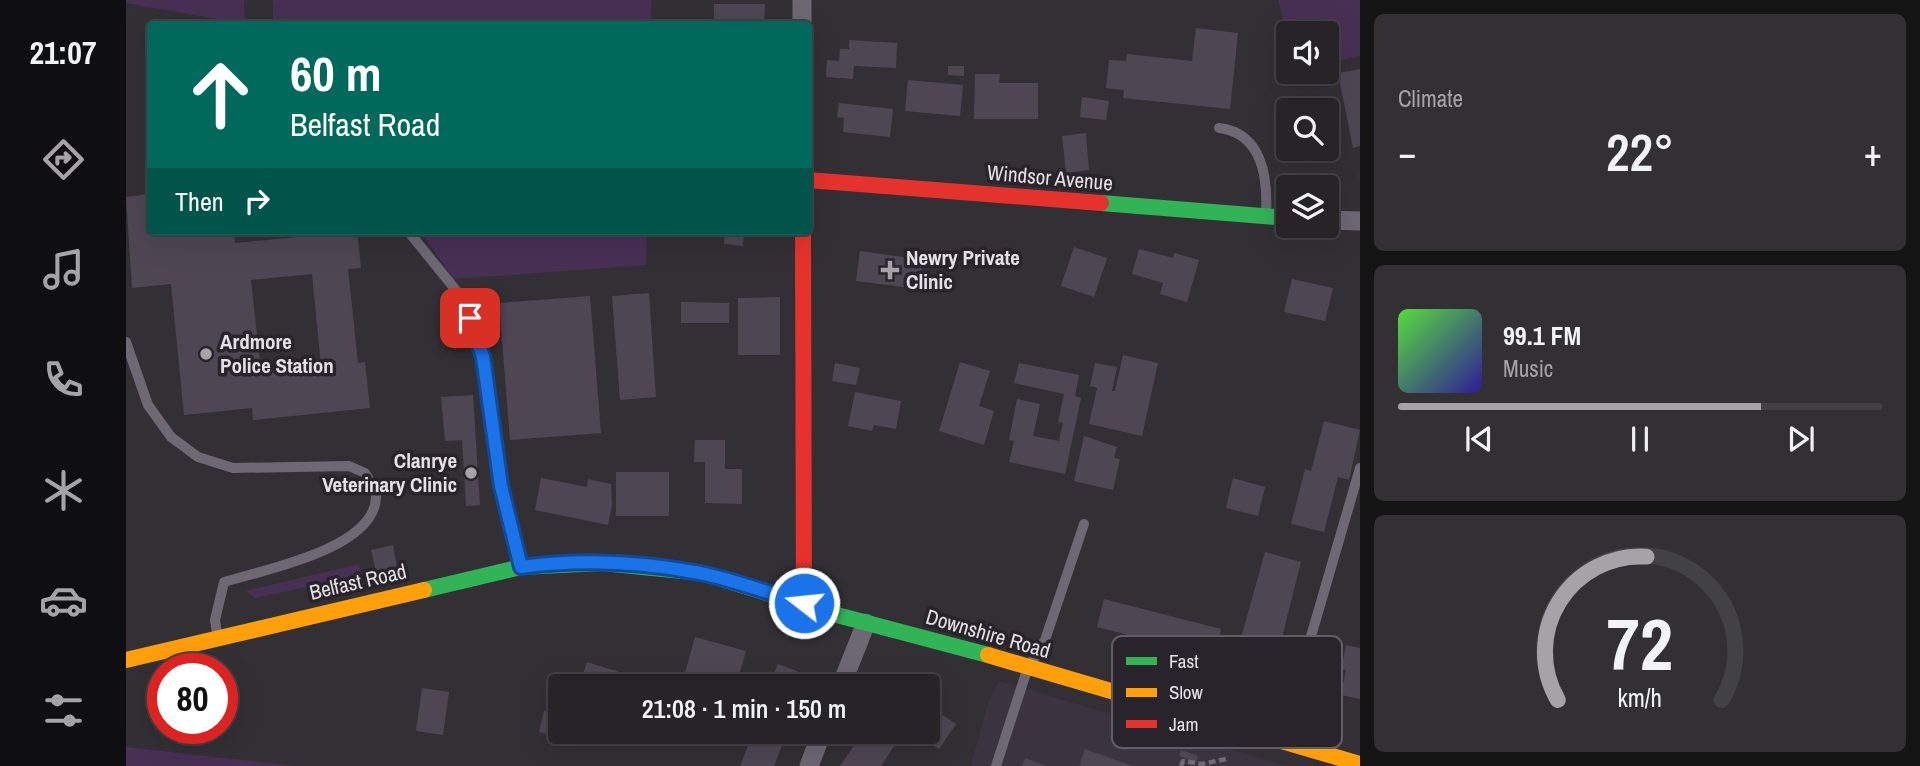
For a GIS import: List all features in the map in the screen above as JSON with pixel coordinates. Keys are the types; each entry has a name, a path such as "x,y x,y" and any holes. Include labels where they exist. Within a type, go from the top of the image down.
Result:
{"main road":[{"name":"Windsor Avenue","path":"812,180 1276,218"},
{"path":"803,235 804,603"},
{"name":"Belfast Road","path":"126,660 218,636 521,567 602,563"},
{"name":"Downshire Road","path":"602,563 703,573 866,623 1112,691"},
{"name":"Downshire Road","path":"1307,748 1360,764"}],"street":[{"path":"802,0 802,21"},
{"path":"1339,220 1360,221"},
{"path":"846,674 866,623"},
{"path":"809,766 817,744"}],"lane":[{"path":"1219,128 1233,130 1256,150 1265,173 1266,218"},
{"path":"411,235 463,299 479,346 501,486 521,567"},
{"path":"126,342 148,405 171,437 198,457 233,468 349,467 365,473 376,494 375,505 359,530 334,548 224,582 215,620 218,636"},
{"path":"1311,636 1360,468"},
{"path":"996,766 1028,667 1045,640 1084,524"}],"path":[{"path":"1181,766 1183,761 1202,764 1226,758"}],"shaded area":[{"path":"126,0 244,0 245,21 228,21 126,3"},
{"path":"273,0 651,0 651,21 273,21"},
{"path":"1278,0 1360,0 1360,56 1339,60 1339,21 1284,21"},
{"path":"423,235 647,235 646,265 454,279"},
{"path":"359,564 362,575 255,598 246,591"},
{"path":"999,681 1112,714 1112,748 1226,748 1287,766 971,766 987,706"},
{"path":"126,747 296,766 126,766"}],"building":[{"path":"714,4 765,4 764,21 714,21"},
{"path":"1196,28 1238,33 1230,109 1123,98 1124,90 1106,88 1109,60 1126,61 1127,54 1192,61"},
{"path":"849,40 897,43 896,68 854,66 853,79 826,77 827,60 839,61 840,49 849,49"},
{"path":"948,66 964,66 964,76 948,75"},
{"path":"1360,69 1360,146 1353,148 1339,78 1339,73"},
{"path":"975,74 1000,74 999,83 1038,83 1038,119 974,119"},
{"path":"908,80 963,85 960,116 905,111"},
{"path":"1082,97 1109,101 1106,120 1080,117"},
{"path":"839,103 893,109 890,137 843,132 844,118 837,117"},
{"path":"1086,133 1089,170 1066,173 1062,136"},
{"path":"147,194 147,235 234,235 235,243 316,235 357,235 361,268 348,269 358,363 365,362 370,408 253,420 252,408 184,415 171,284 132,288 126,197","holes":["312,274 321,366 261,372 251,280"]},
{"path":"725,235 744,235 743,246 724,244"},
{"path":"1074,247 1107,258 1094,297 1061,286"},
{"path":"1139,249 1173,258 1174,253 1199,260 1187,302 1160,294 1163,283 1132,274"},
{"name":"Newry Private Clinic","path":"860,251 923,260 919,289 856,281"},
{"path":"1292,279 1333,288 1325,321 1284,312"},
{"path":"649,293 656,397 620,400 612,296"},
{"path":"590,296 601,433 510,440 499,303"},
{"path":"780,297 780,355 738,355 738,298"},
{"path":"681,302 729,303 729,323 681,323"},
{"path":"1123,355 1158,363 1142,436 1089,424 1097,388 1090,386 1095,363 1117,367 1112,391 1115,391"},
{"path":"960,362 990,371 979,406 994,411 984,445 939,431"},
{"path":"835,363 860,368 856,385 832,381"},
{"path":"1019,363 1079,375 1075,396 1081,398 1065,474 1009,462 1014,441 1009,440 1017,399 1040,404 1033,436 1059,441 1063,423 1058,422 1064,394 1014,383"},
{"path":"855,392 901,401 896,429 874,425 872,431 848,426"},
{"name":"Clanrye Veterinary Clinic","path":"473,395 480,505 466,506 462,440 445,441 441,397"},
{"path":"1324,421 1360,430 1349,480 1338,477 1324,532 1291,524 1305,469 1311,471"},
{"path":"1084,436 1117,447 1114,458 1120,459 1113,490 1074,481"},
{"path":"695,440 725,440 725,469 742,469 742,504 705,503 705,462 694,462"},
{"path":"616,472 669,472 669,516 616,516"},
{"path":"541,478 587,487 588,479 611,484 612,504 608,525 535,510"},
{"path":"1233,478 1265,487 1258,516 1226,508"},
{"path":"393,545 397,568 376,572 371,550"},
{"path":"1265,552 1301,562 1282,636 1242,636"},
{"path":"1104,599 1221,629 1219,636 1132,636 1097,627"},
{"path":"695,637 746,651 739,674 685,674"},
{"path":"1346,645 1360,648 1360,699 1342,695 1346,670 1342,669"},
{"path":"587,662 626,674 583,674"},
{"path":"778,664 804,674 774,674"},
{"path":"422,688 449,692 443,735 416,731"},
{"path":"544,711 548,712 548,734 539,732"},
{"path":"940,713 956,724 939,749 931,744 940,744"},
{"path":"749,744 782,744 774,766 740,766"},
{"path":"855,744 895,744 881,766 840,766"},
{"path":"1085,749 1133,766 1079,766"},
{"path":"1181,750 1198,756 1196,762 1179,756"},
{"path":"1025,758 1046,766 1022,766"}],"traffic: fast":[{"path":"1101,203 1276,217"},
{"path":"424,590 521,567 602,563 703,573 837,615 988,655"}],"traffic: slow":[{"path":"126,660 424,590"},
{"path":"988,655 1112,691"},
{"path":"1305,748 1360,764"}],"traffic: jam":[{"path":"812,180 1101,203"},
{"path":"803,235 804,603"}],"place":[{"name":"Newry Private Clinic","path":"890,270"},
{"name":"Ardmore Police Station","path":"206,354"},
{"name":"Clanrye Veterinary Clinic","path":"471,473"}],"route":[{"path":"470,318 483,357 501,486 521,567 539,564 602,563 677,569 703,573 804,603"}]}
